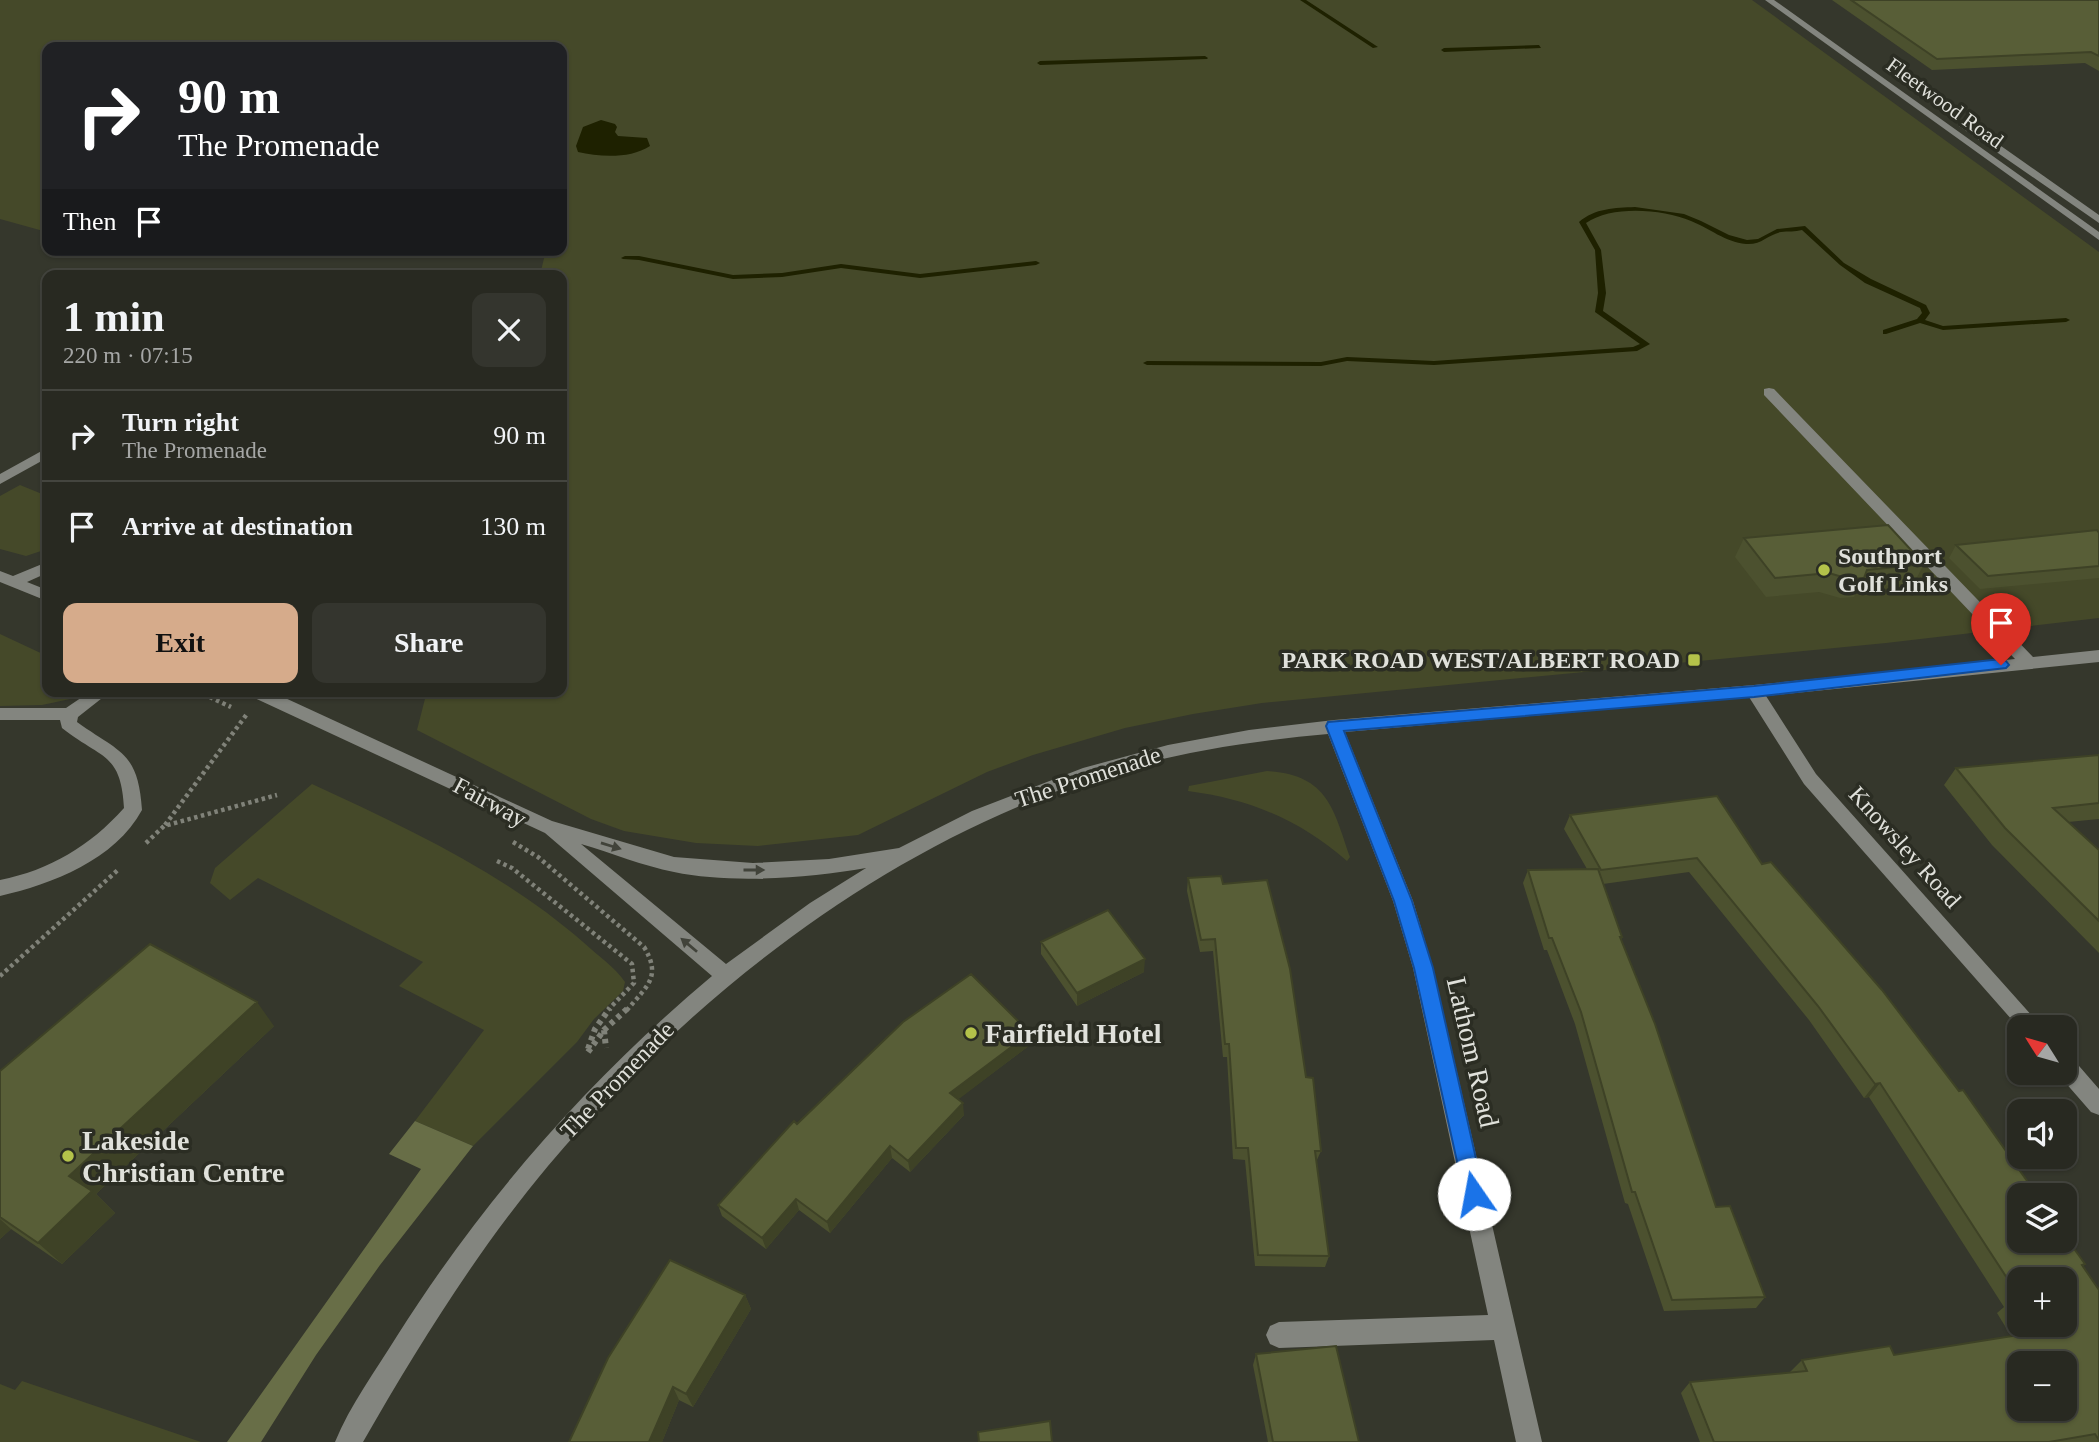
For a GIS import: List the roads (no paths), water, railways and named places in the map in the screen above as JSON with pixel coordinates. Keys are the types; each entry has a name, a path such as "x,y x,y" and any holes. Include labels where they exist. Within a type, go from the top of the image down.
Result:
{"street":[{"name":"Fleetwood Road","path":"1769,0 2099,237"},
{"path":"1785,0 2099,220"},
{"path":"1769,392 2028,662"},
{"path":"0,480 42,455"},
{"path":"6,579 42,568"},
{"path":"6,579 42,594"},
{"name":"The Promenade","path":"348,1442 397,1357 483,1231 523,1181 631,1060 726,976 820,906 906,853 1012,801 1128,761 1227,739 1334,726 1754,691 2099,656"},
{"name":"Knowsley Road","path":"1754,691 1810,779 2020,1015"},
{"path":"0,714 70,714 94,697"},
{"name":"Fairway","path":"266,697 546,826 674,864 754,871 829,867 906,853"},
{"path":"0,888 26,884 94,849 119,827 133,810 131,786 122,761 84,738 68,724 70,714"},
{"name":"Lathom Road","path":"1334,726 1403,901 1423,968 1529,1442"},
{"name":"Fairway","path":"546,826 726,976"},
{"path":"2077,1080 2099,1105"},
{"path":"1279,1335 1503,1327"}],"waterway":[{"path":"1303,0 1375,47"},
{"path":"1444,50 1539,47"},
{"path":"1040,63 1205,58"},
{"path":"1147,363 1321,364 1347,359 1434,363 1634,349 1646,344 1599,312 1602,293 1598,250 1582,222 1604,212 1635,209 1681,215 1733,239 1747,242 1760,240 1777,231 1803,227 1842,264 1868,281 1923,307 1926,313 1920,321"},
{"path":"625,258 639,258 733,277 782,275 841,266 920,276 1036,263"},
{"path":"1920,321 1943,328 2066,320"},
{"path":"1886,332 1920,321"}],"place":[{"name":"Southport Golf Links","path":"1824,570"},
{"name":"PARK ROAD WEST/ALBERT ROAD","path":"1694,660"},
{"name":"Fairfield Hotel","path":"971,1033"},
{"name":"Lakeside Christian Centre","path":"68,1156"}]}
